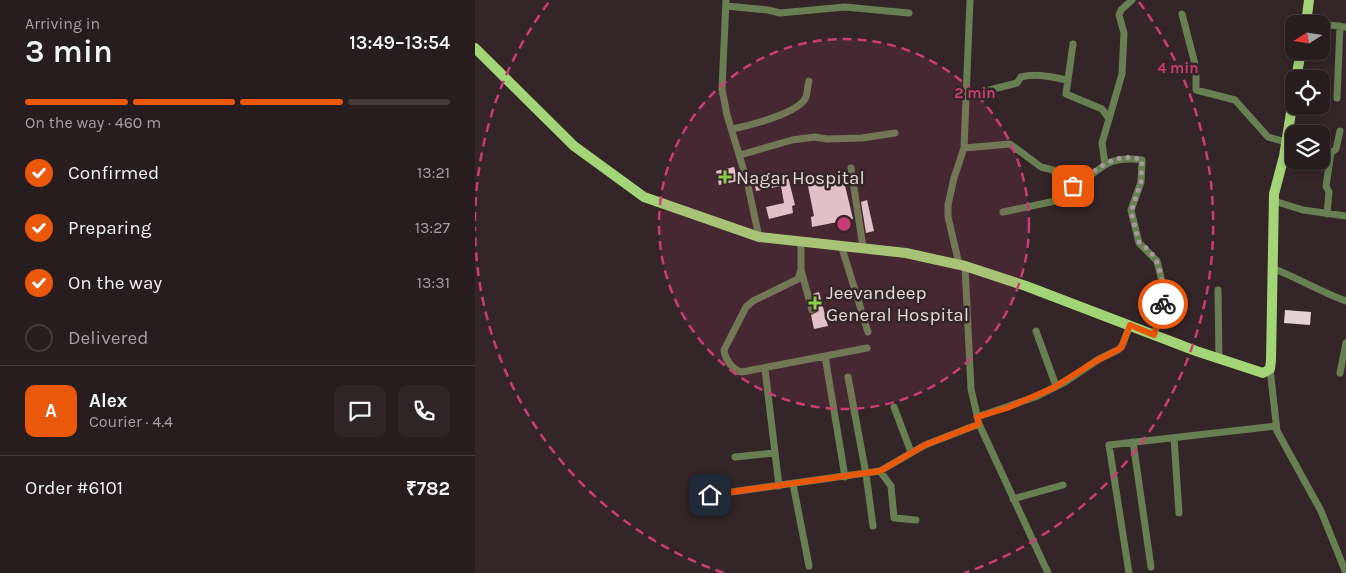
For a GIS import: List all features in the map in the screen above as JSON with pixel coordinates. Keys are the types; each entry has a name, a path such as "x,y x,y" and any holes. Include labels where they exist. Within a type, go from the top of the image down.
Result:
{"main road":[{"path":"1307,15 1309,0"},
{"path":"475,48 574,146 644,197 759,237 863,247 920,255 962,265 1261,373 1270,369 1274,201 1285,147"}],"street":[{"path":"970,0 965,148 954,178 948,205 948,217 962,265 971,389 978,421 1048,573"},
{"path":"1105,164 1102,143 1122,74 1124,33 1119,15 1121,10 1132,0"},
{"path":"759,237 722,89 726,3 780,13 845,7 909,13"},
{"path":"1182,14 1196,68 1196,90 1235,100 1268,137 1285,142"},
{"path":"1330,25 1343,26 1337,98"},
{"path":"1073,44 1066,94 1102,109 1109,119"},
{"path":"966,96 1017,83 1021,77 1036,74 1067,80"},
{"path":"732,129 769,120 798,105 806,98 809,81"},
{"path":"1327,214 1329,195 1326,186 1331,153 1336,148 1339,131"},
{"path":"740,155 792,140 815,137 831,139 895,133"},
{"path":"965,148 1010,144 1041,168 1053,170 1066,191"},
{"path":"1003,212 1065,199 1066,191 1069,187 1115,159 1126,158 1143,161 1141,182 1131,210 1138,240 1157,261 1162,281 1162,311 1154,335"},
{"path":"851,168 863,247"},
{"path":"1274,201 1303,210 1346,216"},
{"path":"801,242 801,269 812,310"},
{"path":"841,245 868,332"},
{"path":"1273,268 1305,281 1326,294 1346,301"},
{"path":"801,269 795,281 753,301 746,307 724,350 726,357 739,372 765,369 867,348"},
{"path":"1218,290 1219,359"},
{"path":"710,495 880,471 911,452 1056,386 1094,362 1121,348 1130,325"},
{"path":"1036,331 1056,386"},
{"path":"1339,373 1346,343"},
{"path":"825,356 845,477"},
{"path":"765,369 779,486"},
{"path":"1270,369 1276,426 1321,511 1346,573"},
{"path":"848,377 866,474 873,526"},
{"path":"894,407 911,452"},
{"path":"1129,573 1109,445 1276,426"},
{"path":"1174,438 1179,513"},
{"path":"1133,442 1151,567"},
{"path":"735,457 775,453"},
{"path":"880,471 891,485 895,519 916,520"},
{"path":"793,484 809,566"},
{"path":"1013,499 1063,485"}],"building":[{"path":"734,167 738,181 719,185 716,171"},
{"path":"842,173 853,219 812,227 811,217 814,216 808,186 811,186 809,179"},
{"path":"779,175 780,179 788,177 795,205 792,206 793,213 769,219 766,207 784,203 781,186 756,191 754,180"},
{"path":"867,200 874,231 866,233 861,202"},
{"path":"819,292 828,326 814,329 811,315 817,312 813,294"},
{"path":"1285,310 1311,312 1310,325 1284,323"}],"way so far":[{"path":"1073,186 1103,166 1105,162 1126,158 1142,160 1141,182 1131,212 1139,242 1151,252 1158,264 1161,273 1163,304"}],"place":[{"name":"Nagar Hospital","path":"725,177"},
{"name":"Jeevandeep General Hospital","path":"815,303"}],"route":[{"path":"710,495 866,474 885,469 925,445 979,424 977,417 1022,403 1065,382 1102,357 1121,348 1130,325 1154,335 1163,304"}]}
